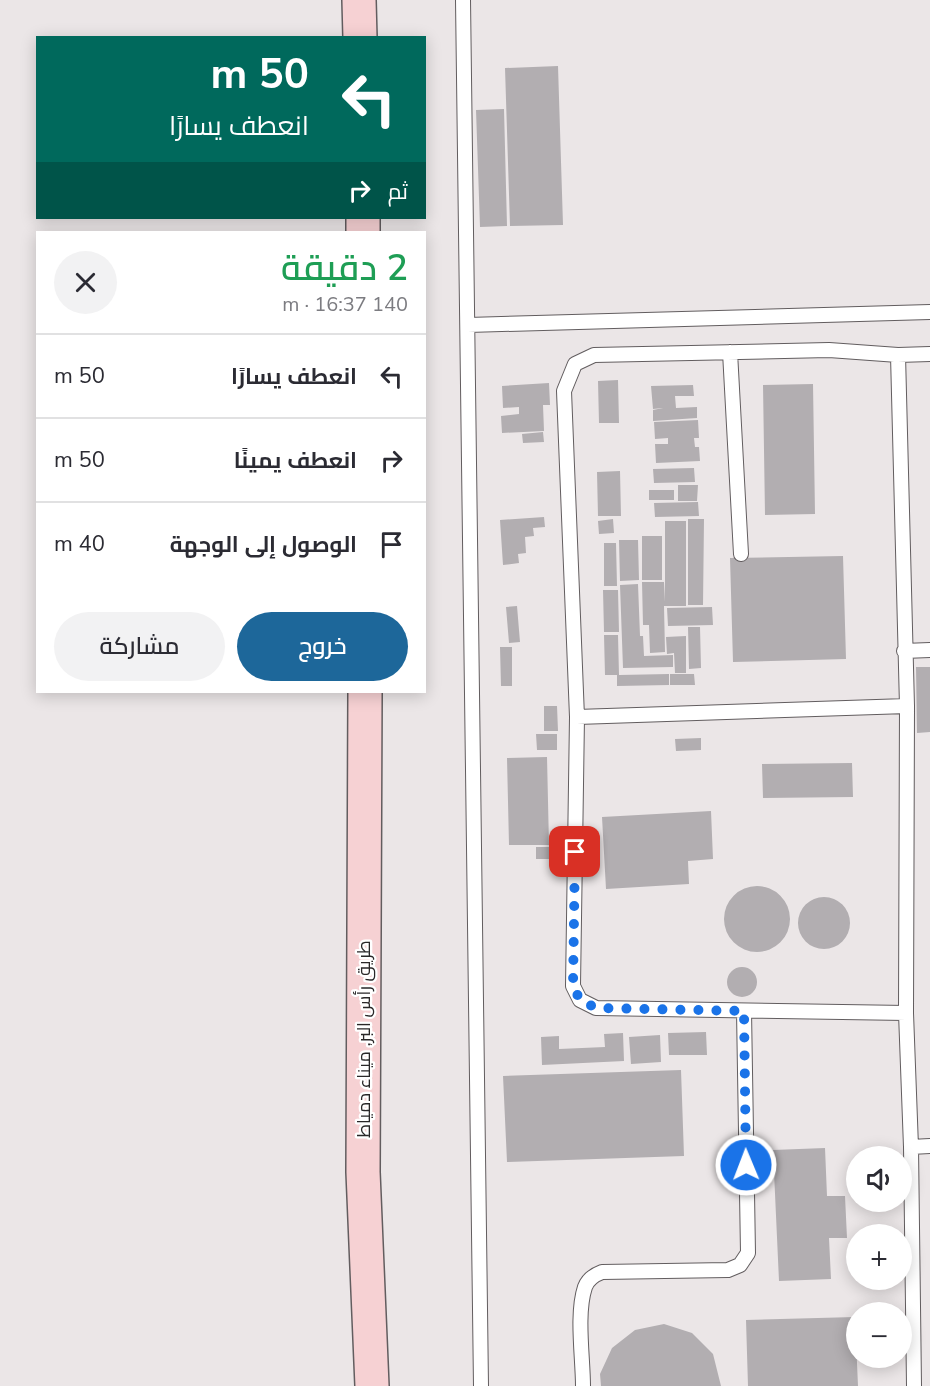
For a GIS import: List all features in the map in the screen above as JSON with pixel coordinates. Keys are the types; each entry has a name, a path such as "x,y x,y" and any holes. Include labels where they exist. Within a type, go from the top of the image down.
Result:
{"street":[{"path":"359,0 360,36"},
{"name":"طريق رأس البر, ميناء دمياط","path":"364,693 363,1172 372,1386"}],"lane":[{"path":"463,0 481,1386"},
{"path":"468,325 930,312"},
{"path":"906,1013 596,1008 580,1000 573,986 577,717 564,392 574,364 594,355 829,350 898,355 930,354"},
{"path":"730,352 741,554"},
{"path":"898,355 903,651 907,706 906,1013 911,1146"},
{"path":"903,651 930,650"},
{"path":"577,717 907,706"},
{"path":"584,1386 582,1304 586,1285 592,1276 602,1272 728,1270 740,1265 748,1253 744,1011"},
{"path":"912,1147 930,1146"},
{"path":"912,1212 914,1386"}],"building":[{"path":"558,66 563,225 510,226 505,68"},
{"path":"504,109 507,226 480,227 476,110"},
{"path":"618,380 619,423 599,423 598,381"},
{"path":"549,383 550,405 543,405 544,431 502,433 501,416 519,414 519,407 503,408 502,386"},
{"path":"813,384 815,514 765,515 763,385"},
{"path":"693,385 694,396 675,396 676,408 697,407 697,418 653,421 653,410 663,408 653,409 651,386"},
{"path":"698,420 699,438 694,438 695,447 699,447 700,461 656,463 655,444 668,444 668,438 655,439 654,422"},
{"path":"543,432 544,442 523,443 522,434"},
{"path":"694,468 695,482 654,483 653,469"},
{"path":"620,471 621,516 598,516 597,472"},
{"path":"678,485 698,485 697,501 678,501"},
{"path":"649,490 674,490 674,500 649,500"},
{"path":"698,502 699,516 655,517 654,503"},
{"path":"544,517 545,527 533,528 534,536 525,537 526,553 518,554 519,563 503,565 500,520"},
{"path":"613,519 614,533 599,534 598,521"},
{"path":"688,519 704,519 703,605 688,605"},
{"path":"665,521 686,521 686,606 664,606 665,652 650,653 649,625 643,625 642,582 664,582 665,602"},
{"path":"642,536 662,536 662,580 642,580"},
{"path":"619,540 638,540 639,580 620,581"},
{"path":"604,543 616,543 617,586 604,586"},
{"path":"843,556 846,659 733,662 730,558"},
{"path":"638,584 640,636 643,636 644,656 673,655 673,667 623,668 620,585"},
{"path":"603,590 618,590 619,632 604,632"},
{"path":"517,606 520,642 509,643 506,607"},
{"path":"712,607 713,625 668,626 667,608"},
{"path":"688,627 700,627 701,668 689,669"},
{"path":"604,635 618,635 619,675 669,674 669,685 617,686 617,675 605,675"},
{"path":"686,636 686,673 675,673 674,653 667,654 666,637"},
{"path":"500,647 512,647 512,686 501,686"},
{"path":"916,667 930,667 930,732 917,733"},
{"path":"670,674 694,674 695,685 670,685"},
{"path":"544,706 557,706 558,731 544,731"},
{"path":"536,734 557,734 557,750 537,750"},
{"path":"701,738 701,750 676,751 675,739"},
{"path":"547,757 549,845 509,845 507,758"},
{"path":"852,763 853,797 763,798 762,764"},
{"path":"711,811 713,859 688,861 689,884 606,889 602,817"},
{"path":"536,847 553,847 553,859 536,859"},
{"path":"757,886 769,889 780,896 787,907 790,919 787,931 780,942 769,949 757,952 745,949 734,942 727,931 724,919 727,907 734,896 745,889"},
{"path":"819,897 829,897 838,901 846,909 850,923 846,937 838,945 829,949 819,949 810,945 802,937 798,928 798,918 802,909 810,901"},
{"path":"742,967 753,971 757,982 753,993 742,997 731,993 727,982 731,971"},
{"path":"706,1032 707,1055 669,1055 668,1033"},
{"path":"623,1033 624,1061 542,1065 541,1037 559,1036 559,1049 605,1047 604,1034"},
{"path":"660,1035 661,1062 631,1064 629,1037"},
{"path":"681,1070 684,1156 507,1162 503,1076"},
{"path":"825,1148 827,1196 845,1196 846,1224 846,1238 829,1238 831,1279 779,1281 773,1150"},
{"path":"846,1317 846,1368 857,1368 858,1386 748,1386 746,1320"},
{"path":"664,1324 692,1333 713,1354 721,1386 601,1386 600,1374 612,1348 635,1330"}],"route":[{"path":"575,852 573,986 580,1000 596,1008 744,1011 746,1165"}]}
